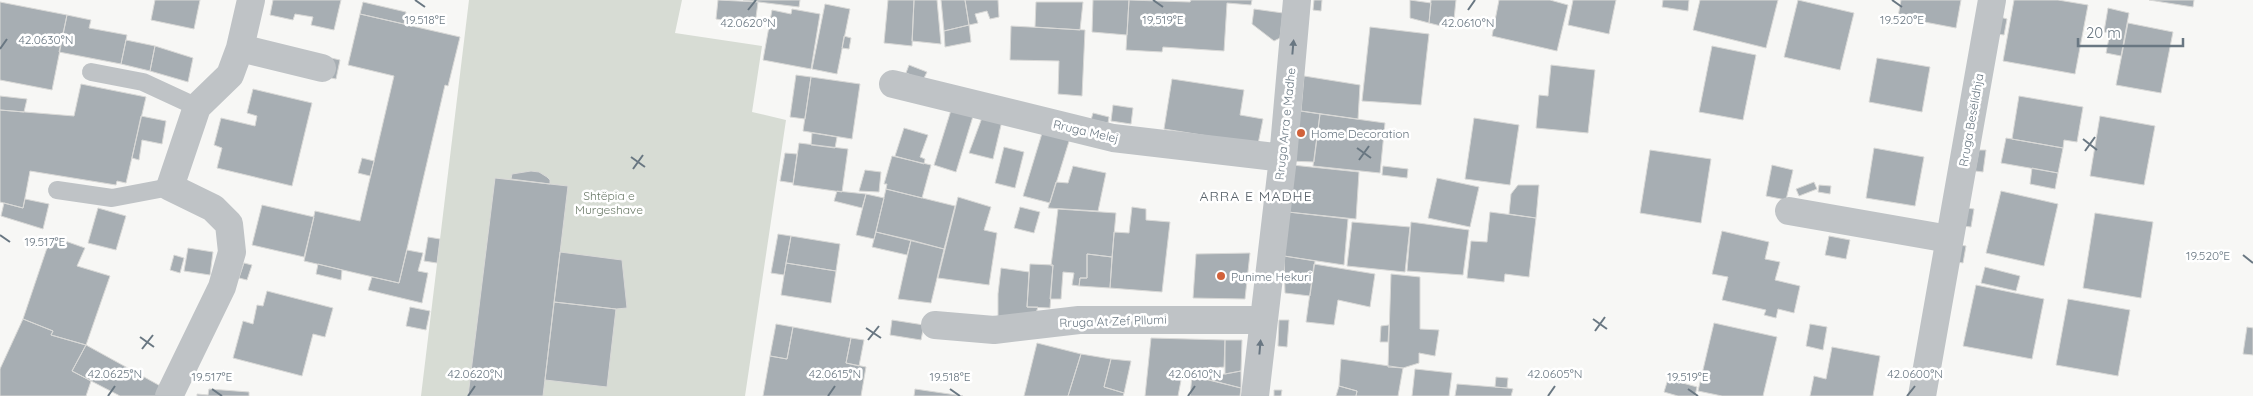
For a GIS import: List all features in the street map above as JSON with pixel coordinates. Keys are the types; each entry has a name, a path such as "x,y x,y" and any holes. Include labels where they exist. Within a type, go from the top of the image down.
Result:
{"street":[{"path":"168,396 222,287 232,252 229,224 213,208 170,187 197,107 230,75 240,48 251,0"},
{"name":"Rruga Arra e Madhe","path":"1255,396 1262,320 1283,158 1297,0"},
{"name":"Rruga Besëlidhja","path":"1922,396 1992,0"},
{"path":"240,48 322,68"},
{"name":"Rruga Melej","path":"894,84 1113,138 1283,158"},
{"path":"1789,211 1949,239"},
{"name":"Rruga At Zef Pllumi","path":"935,325 994,330 1079,320 1262,320"}],"lane":[{"path":"91,72 143,82 197,107"},
{"path":"57,190 112,198 170,187"}],"green space":[{"name":"Shtëpia e Murgeshave","path":"469,0 682,0 675,33 762,46 752,112 786,120 745,396 421,396"}],"building":[{"path":"155,0 200,0 194,29 151,20"},
{"path":"273,0 341,0 334,30 311,25 313,17 295,14 293,20 270,15"},
{"path":"718,0 758,2 755,25 716,19"},
{"path":"743,0 800,0 799,7"},
{"path":"888,0 914,0 912,46 884,43"},
{"path":"914,0 937,0 941,44 912,41"},
{"path":"941,0 965,0 969,25 944,31"},
{"path":"965,0 998,0 999,17 990,19 987,11 975,14 978,23 969,25"},
{"path":"1093,0 1129,0 1127,35 1092,32"},
{"path":"1129,0 1190,2 1191,0 1252,0 1251,5 1227,3 1224,51 1163,47 1162,52 1126,50"},
{"path":"1314,0 1322,0 1321,11 1313,10"},
{"path":"1410,0 1431,3 1429,23 1410,18"},
{"path":"1431,0 1456,0 1453,29 1429,23"},
{"path":"1499,0 1550,0 1568,5 1557,51 1492,36"},
{"path":"1573,0 1616,0 1609,34 1568,25"},
{"path":"1663,0 1689,0 1688,11 1662,7"},
{"path":"1700,0 1778,0 1766,48 1693,30"},
{"path":"1798,0 1854,13 1840,70 1784,57"},
{"path":"1901,0 1961,0 1956,28 1898,17"},
{"path":"2014,0 2058,0 2088,5 2075,74 2003,61"},
{"path":"2149,0 2194,0 2193,7"},
{"path":"0,2 67,15 52,90 0,80"},
{"path":"363,2 406,12 404,24 360,14"},
{"path":"1036,2 1083,2 1080,30 1035,27"},
{"path":"825,4 850,9 837,74 812,69"},
{"path":"2108,8 2129,13 2121,56 2106,53 2110,33 2104,32"},
{"path":"792,9 820,14 811,69 763,60 772,10 791,14"},
{"path":"1254,9 1283,13 1280,38 1274,41 1252,24"},
{"path":"360,14 460,37 448,86 445,85 399,283 304,261 315,211 360,221 394,76 348,65"},
{"path":"67,15 91,20 89,28 127,35 121,64 59,52"},
{"path":"2000,17 2007,19 2004,35 1997,34"},
{"path":"2128,23 2173,32 2161,93 2116,85"},
{"path":"969,25 971,42 945,47 944,31"},
{"path":"1011,26 1085,30 1082,96 1058,94 1059,61 1010,60"},
{"path":"1370,27 1429,34 1421,105 1362,101"},
{"path":"844,36 851,38 849,49 842,48"},
{"path":"126,40 155,46 150,71 121,64"},
{"path":"155,46 193,58 188,82 150,71"},
{"path":"1712,46 1756,55 1743,120 1699,112"},
{"path":"331,58 340,60 336,79 327,77"},
{"path":"1877,58 1930,67 1922,112 1869,102"},
{"path":"909,65 927,72 923,80 906,73"},
{"path":"1551,65 1595,70 1588,133 1536,128 1539,95 1548,96"},
{"path":"796,75 811,77 805,119 790,117"},
{"path":"1304,76 1360,85 1358,119 1301,111"},
{"path":"811,77 860,84 852,139 803,131"},
{"path":"1172,79 1244,90 1240,115 1263,119 1258,144 1164,129"},
{"path":"81,84 146,97 126,183 117,181 116,185 30,171 23,208 0,202 0,110 74,116"},
{"path":"253,89 312,103 292,186 217,168 222,148 214,145 221,118 255,126 257,116 247,113"},
{"path":"0,96 27,99 24,112 0,110"},
{"path":"2019,96 2083,107 2077,142 2064,140 2063,148 2012,139"},
{"path":"1113,105 1133,108 1131,124 1111,121"},
{"path":"952,107 974,113 956,172 934,165"},
{"path":"1294,110 1320,114 1314,162 1289,161"},
{"path":"1093,113 1109,117 1108,123 1091,120"},
{"path":"1320,114 1385,123 1380,173 1313,166"},
{"path":"983,115 1002,121 993,159 969,153"},
{"path":"141,116 166,121 162,144 142,140 139,160 132,158"},
{"path":"2100,116 2155,126 2144,185 2090,176"},
{"path":"1474,118 1519,125 1510,185 1465,179"},
{"path":"904,128 928,135 920,157 925,159 924,164 895,156"},
{"path":"1043,130 1070,138 1050,203 1023,196"},
{"path":"812,133 837,137 835,148 811,145"},
{"path":"2006,138 2063,148 2058,173 2001,163"},
{"path":"799,143 848,149 842,192 793,185"},
{"path":"1004,147 1024,152 1015,188 995,183"},
{"path":"1874,148 1924,157 1915,206 1866,198"},
{"path":"1650,150 1711,159 1701,223 1640,213"},
{"path":"1979,150 1986,150 1983,172 1975,171"},
{"path":"785,153 797,154 793,183 780,181"},
{"path":"892,156 931,165 922,198 886,189 887,184 884,184"},
{"path":"362,158 374,161 370,176 358,173"},
{"path":"1292,165 1359,172 1356,219 1288,212"},
{"path":"1772,165 1793,170 1786,200 1766,196"},
{"path":"1073,166 1106,173 1098,211 1048,208 1056,182 1068,183"},
{"path":"1383,166 1408,169 1407,178 1382,175"},
{"path":"2032,168 2058,173 2055,189 2030,184"},
{"path":"865,170 881,172 879,192 859,191"},
{"path":"531,171 539,172 547,177 550,180 550,184 511,179 512,174"},
{"path":"495,178 568,186 543,396 468,396"},
{"path":"1437,178 1479,187 1470,227 1428,218"},
{"path":"1814,182 1817,189 1799,196 1796,189"},
{"path":"1518,185 1539,185 1536,218 1509,214 1511,194"},
{"path":"1819,185 1831,186 1830,194 1818,192"},
{"path":"886,189 955,206 944,249 876,232"},
{"path":"837,191 866,194 862,208 834,201"},
{"path":"2001,191 2058,204 2044,266 1986,253"},
{"path":"866,194 884,198 874,239 856,235"},
{"path":"958,197 991,207 984,230 997,233 989,285 938,278"},
{"path":"25,199 49,204 43,229 1,216 4,203 23,208"},
{"path":"262,205 314,217 304,257 252,245"},
{"path":"1020,207 1040,212 1034,233 1014,228"},
{"path":"1132,207 1146,209 1146,220 1170,222 1162,292 1110,288 1114,232 1129,233"},
{"path":"98,208 126,216 116,250 88,243"},
{"path":"1966,208 1974,209 1971,227 1963,226"},
{"path":"1058,209 1116,213 1112,257 1087,254 1087,278 1080,278 1079,286 1072,285 1074,273 1063,272 1061,299 1050,299 1053,265 1051,266"},
{"path":"1288,212 1348,219 1344,265 1284,256"},
{"path":"1490,212 1536,218 1529,277 1505,274 1504,282 1467,278 1471,241 1487,242"},
{"path":"2095,213 2153,222 2141,298 2083,288"},
{"path":"1352,222 1410,227 1405,272 1347,266"},
{"path":"1411,222 1469,230 1463,275 1407,271"},
{"path":"1722,231 1769,242 1765,259 1780,262 1775,280 1800,286 1794,313 1778,309 1776,318 1764,315 1766,310 1722,300 1728,277 1712,274"},
{"path":"876,232 911,240 907,255 872,247"},
{"path":"778,234 791,236 784,275 771,273"},
{"path":"51,236 85,248 77,266 110,276 86,345 51,335 53,331 23,319"},
{"path":"791,236 840,244 836,271 786,263"},
{"path":"1829,236 1850,240 1846,259 1825,255"},
{"path":"428,237 440,239 437,263 424,261"},
{"path":"911,240 944,249 931,303 898,299"},
{"path":"1959,245 1966,246 1963,263 1957,262"},
{"path":"188,248 213,252 210,275 184,271"},
{"path":"407,250 423,253 418,271 428,273 422,303 368,290 372,277 399,283"},
{"path":"560,252 622,260 627,308 616,309 554,302"},
{"name":"Punime Hekuri","path":"1250,253 1245,299 1193,298 1196,254"},
{"path":"1087,254 1112,257 1110,288 1079,286 1080,278 1087,278"},
{"path":"174,255 184,258 180,273 170,270"},
{"path":"1284,256 1315,261 1310,296 1285,293"},
{"path":"244,263 252,265 247,280 239,278"},
{"path":"786,263 836,271 831,303 781,295"},
{"path":"318,264 342,270 341,280 316,274"},
{"path":"1030,264 1053,265 1050,308 1027,307"},
{"path":"1314,264 1375,274 1370,307 1338,300 1334,325 1306,322"},
{"path":"1985,267 2020,276 2016,291 1981,283"},
{"path":"1001,268 1029,272 1027,307 1038,307 1033,322 998,323 998,294"},
{"path":"1391,274 1420,277 1420,329 1439,330 1435,356 1419,353 1419,363 1403,368 1388,367"},
{"path":"1976,285 2044,299 2032,359 1963,346"},
{"path":"267,291 333,308 325,337 313,334 302,376 233,358 243,321 253,324 257,305 263,306"},
{"path":"2068,299 2130,310 2118,376 2056,365"},
{"path":"554,302 616,309 607,387 545,380"},
{"path":"410,307 430,311 426,330 406,326"},
{"path":"23,319 53,331 51,335 86,345 72,371 91,381 86,396 0,396 0,369"},
{"path":"892,320 924,325 921,340 890,335"},
{"path":"1279,320 1289,320 1287,347 1278,346"},
{"path":"1714,323 1777,337 1763,396 1722,396 1698,391"},
{"path":"776,324 793,327 787,359 770,356"},
{"path":"1810,324 1827,327 1823,350 1806,346"},
{"path":"1389,325 1388,342 1380,342 1381,326"},
{"path":"793,327 851,338 846,363 866,367 861,396 763,396 770,356 787,359"},
{"path":"2247,327 2253,328 2253,355 2243,354"},
{"path":"851,338 864,340 859,366 846,363"},
{"path":"1151,338 1225,340 1224,367 1183,370 1178,396 1145,396"},
{"path":"1225,340 1242,340 1241,371 1225,374"},
{"path":"1037,343 1081,354 1068,396 1024,396"},
{"path":"86,345 164,388 159,396 120,396 72,371"},
{"path":"1832,347 1880,356 1873,396 1810,396 1814,376 1826,379"},
{"path":"1081,354 1111,359 1104,387 1124,393 1123,396 1068,396"},
{"path":"1111,359 1131,361 1124,393 1104,387"},
{"path":"1341,359 1403,368 1398,396 1356,396 1357,391 1339,386"},
{"path":"1415,369 1452,373 1449,396 1412,396"},
{"path":"1241,371 1241,388 1199,377 1225,374"},
{"path":"1192,376 1241,388 1240,396 1190,396"},
{"path":"1496,377 1508,378 1507,388 1495,387"},
{"path":"1668,379 1697,387 1695,396 1678,396 1664,392"},
{"path":"1457,384 1513,389 1511,396 1455,396"},
{"path":"1339,386 1357,391 1356,396 1336,396"},
{"path":"209,389 249,392 249,396 197,396 197,394 208,395"},
{"path":"915,389 963,396 914,396"},
{"path":"1274,390 1282,390 1281,396 1274,396"}],"place":[{"name":"Home Decoration","path":"1301,133"},
{"name":"Punime Hekuri","path":"1221,276"}],"district":[{"name":"ARRA E MADHE","path":"1256,196"}]}
